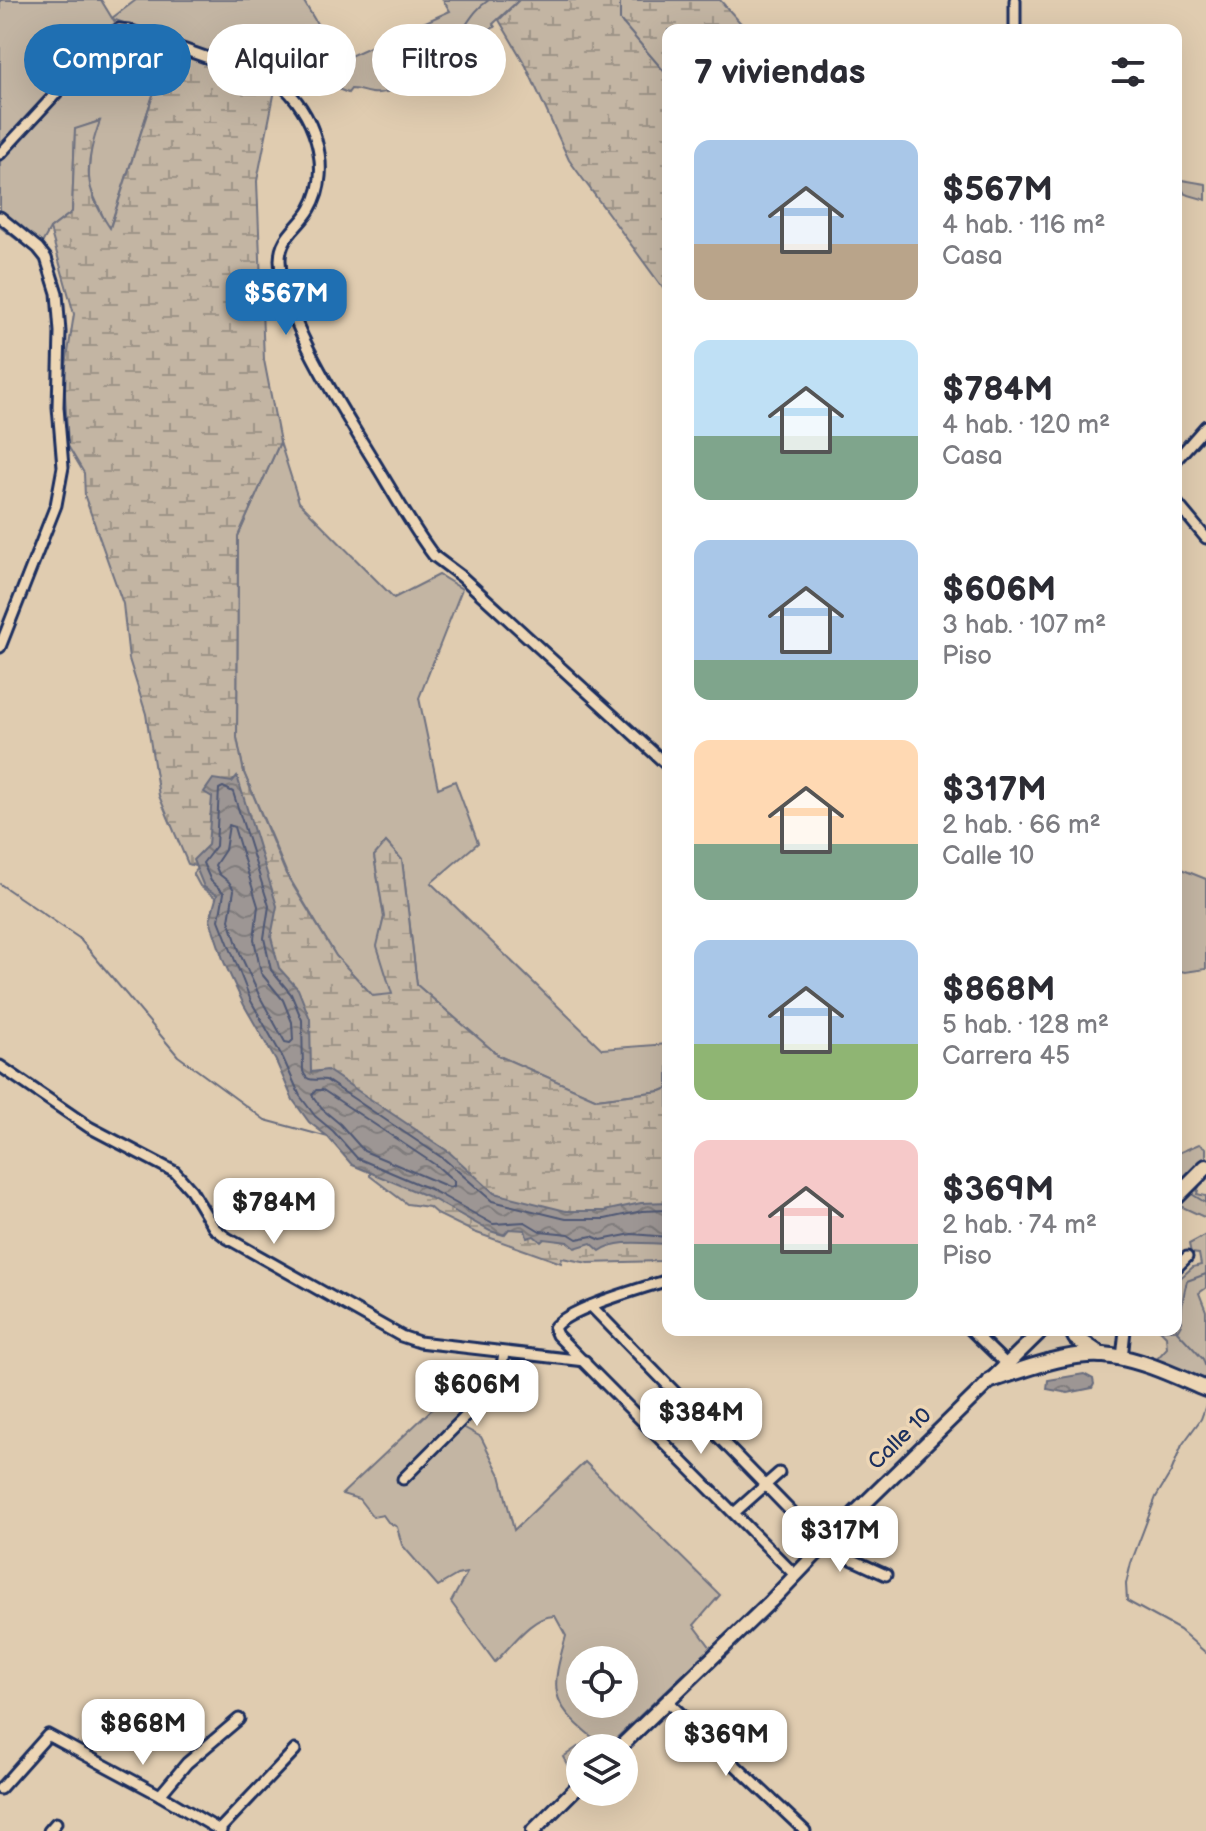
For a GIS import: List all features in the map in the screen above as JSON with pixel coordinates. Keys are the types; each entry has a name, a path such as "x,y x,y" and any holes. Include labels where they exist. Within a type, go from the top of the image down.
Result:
{"main road":[{"path":"1182,1191 1206,1167"},
{"path":"1075,1336 1101,1355"},
{"path":"991,1380 1069,1357 1101,1355 1146,1364 1206,1389"}],"street":[{"path":"1015,0 1015,24"},
{"path":"0,154 119,29 279,83 288,90 311,124 319,150 319,172 311,208 281,247 282,278 287,299 323,376 434,556 474,588 662,760"},
{"path":"0,217 46,258 57,293 60,332 58,407 63,467 56,505 0,647"},
{"path":"1182,453 1206,426"},
{"path":"1182,509 1206,538"},
{"path":"0,1066 89,1127 175,1172 191,1190 214,1228 296,1278 410,1340 585,1361"},
{"path":"1182,1262 1187,1257"},
{"path":"662,1282 591,1306 557,1323 554,1328 557,1335 794,1574"},
{"path":"591,1306 802,1523 821,1534 851,1561 886,1575"},
{"path":"977,1336 1007,1365"},
{"name":"Calle 10","path":"634,1734 1033,1336"},
{"path":"1122,1358 1124,1336"},
{"path":"403,1479 495,1387 504,1353"},
{"path":"734,1513 779,1473"},
{"path":"668,1702 805,1831"},
{"path":"160,1795 187,1763 239,1719"},
{"path":"0,1789 48,1735 220,1831 295,1750"},
{"path":"533,1831 566,1798"}],"green space":[{"path":"0,0 101,0 112,18 136,0 303,0 317,24 207,24 207,54 191,48 191,24 126,24 113,19 116,24 24,24 24,96 153,96 109,230 88,183 91,146 99,121 75,130 72,212 50,229 36,254 0,227"},
{"path":"443,0 519,0 493,24 421,24 450,11"},
{"path":"519,0 720,0 742,24 662,24 662,287 569,160 526,66 506,32 506,24 499,20"},
{"path":"372,46 372,93 357,89 356,53"},
{"path":"191,55 207,62 207,96 274,96 257,181 264,360 280,442 238,536 237,738 244,773 286,874 336,956 373,996 392,994 377,946 384,917 374,856 386,842 402,860 417,985 499,1056 597,1099 662,1091 662,1261 588,1263 562,1258 561,1263 474,1232 429,1207 407,1204 370,1176 370,1160 315,1100 216,913 216,898 200,886 193,873 198,867 188,864 159,796 146,714 129,659 123,604 85,497 84,473 68,446 64,378 74,314 50,229 72,212 75,129 100,121 91,151 89,176 101,214 110,228 153,96 191,96"},
{"path":"1182,180 1206,184 1206,200 1185,194"},
{"path":"280,442 299,502 394,598 439,575 462,589 419,698 438,788 455,781 478,843 431,883 602,1049 662,1044 662,1091 597,1099 499,1056 417,985 402,860 386,842 374,856 384,917 378,946 393,995 373,996 336,956 287,874 244,773 237,738 238,536"},
{"path":"1182,869 1206,879 1206,969 1182,971"},
{"path":"1199,1144 1206,1148 1206,1161 1182,1184 1182,1151"},
{"path":"1199,1186 1197,1194 1206,1196 1206,1218 1182,1207 1182,1199"},
{"path":"1206,1235 1206,1288 1199,1293 1206,1311 1206,1384 1155,1361 1167,1348 1166,1336 1182,1336 1182,1277 1193,1267 1201,1265 1199,1254 1191,1253 1189,1244"},
{"path":"445,1397 462,1416 463,1427 481,1437 500,1475 514,1530 585,1462 720,1595 694,1625 711,1648 638,1718 638,1646 566,1646 566,1712 560,1703 556,1681 566,1636 555,1616 546,1617 530,1626 495,1662 451,1602 467,1573 438,1586 402,1545 397,1527 383,1515 373,1517 359,1499 342,1494"},
{"path":"572,1718 638,1718 621,1734 589,1734"}],"water":[{"path":"237,776 277,906 271,937 279,968 298,989 310,1019 311,1072 327,1070 449,1152 494,1193 566,1211 604,1211 662,1202 662,1244 615,1244 600,1251 591,1243 575,1248 568,1242 544,1239 541,1242 534,1236 527,1238 525,1230 509,1229 504,1235 490,1231 429,1197 352,1165 327,1136 309,1122 293,1100 224,962 210,920 217,895 204,887 193,860 208,845 212,797 204,792 213,779 232,782"},
{"path":"1084,1374 1093,1379 1092,1388 1068,1393 1047,1389 1048,1380"}],"waterway":[{"path":"467,24 489,0"},
{"path":"620,0 620,20 662,69"},
{"path":"0,884 79,938 178,1056 265,1120 328,1137"},
{"path":"1190,1193 1206,1203"},
{"path":"1182,1308 1187,1281 1206,1274"},
{"path":"1182,1308 1182,1322"},
{"path":"1182,1336 1203,1359 1206,1368"},
{"path":"1206,1405 1156,1497 1126,1584 1127,1601 1180,1630 1206,1653"}]}
